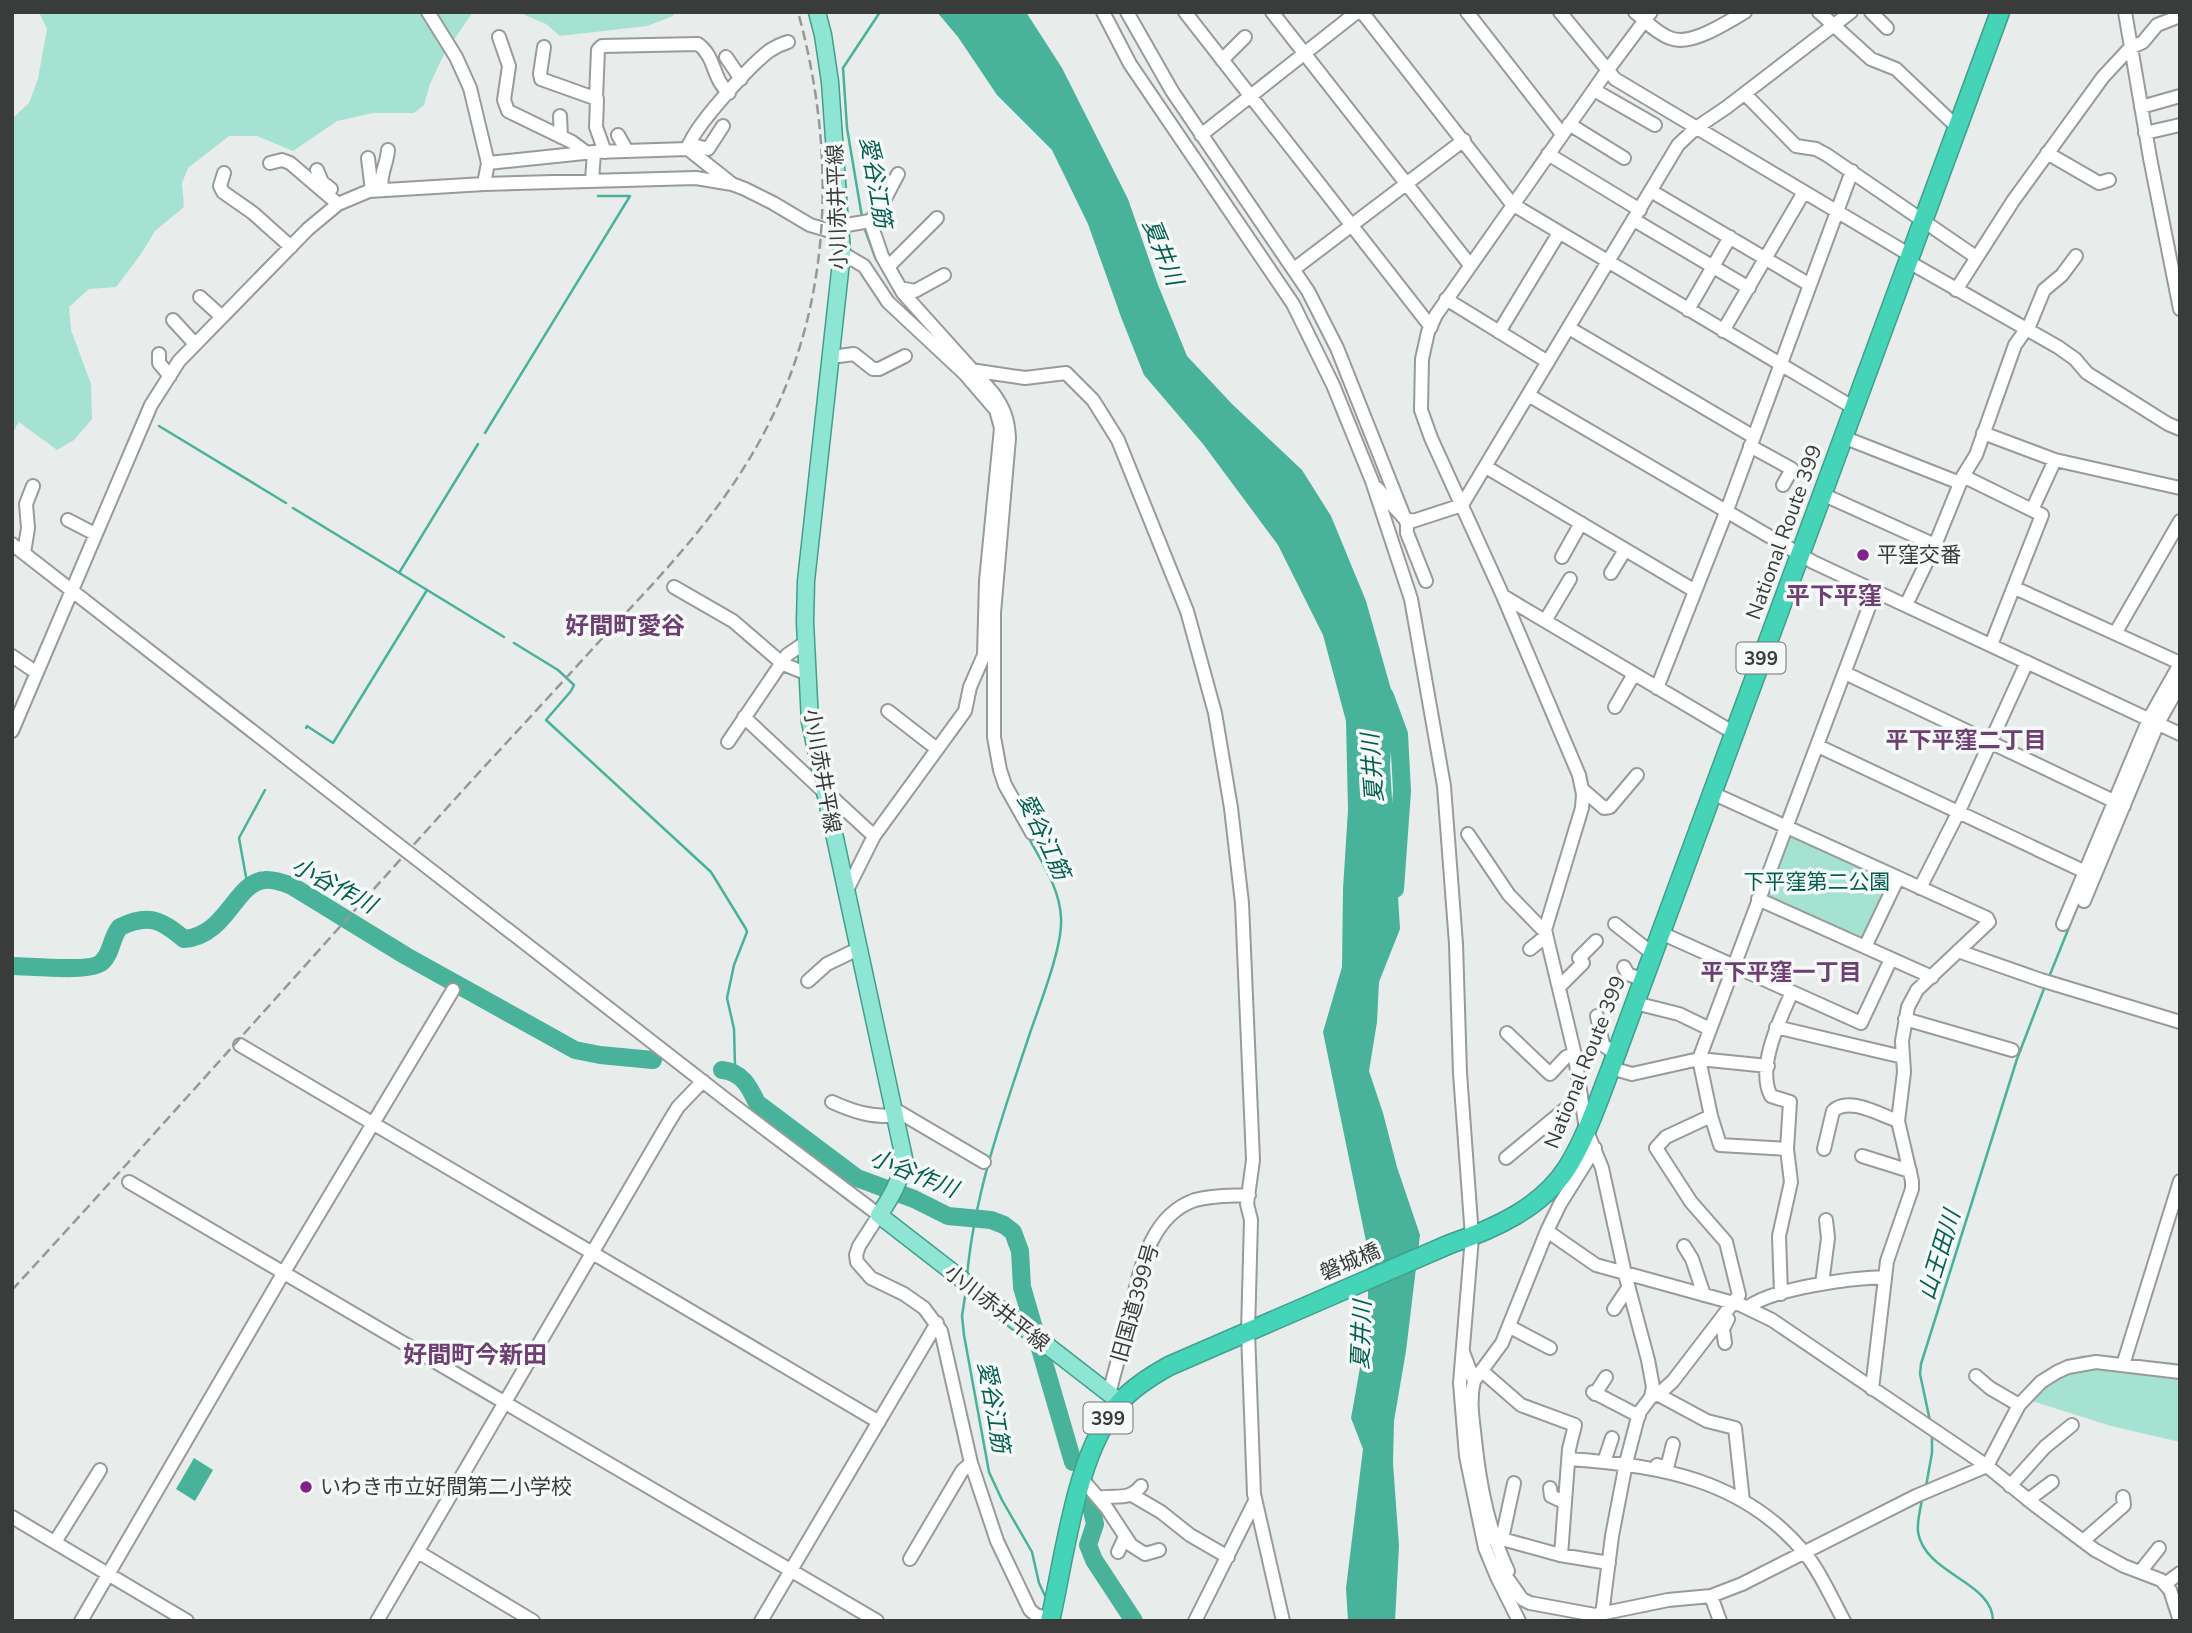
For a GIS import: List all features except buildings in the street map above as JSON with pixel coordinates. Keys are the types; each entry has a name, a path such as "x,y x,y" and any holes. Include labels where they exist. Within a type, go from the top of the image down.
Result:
{"highway":[{"name":"National Route 399","path":"1450,1244 1472,1237 1526,1210 1547,1192 1567,1168 1586,1129 1661,933 2000,12"},
{"name":"磐城橋","path":"1248,1332 1450,1244"},
{"name":"399","path":"1051,1620 1082,1479 1114,1398 1149,1377 1248,1332"}],"main road":[{"name":"小川赤井平線","path":"817,12 830,82 842,253 806,581 807,674 810,722 824,793 904,1158 901,1178 879,1214 1114,1398"}],"street":[{"path":"428,12 468,82 488,163 484,184"},
{"path":"1103,12 1130,64 1293,304 1333,385 1374,485 1411,599 1444,786 1456,944 1460,1073 1472,1237 1460,1383 1466,1456 1485,1548 1519,1621"},
{"path":"1128,12 1172,91 1294,269 1337,348 1407,524 1407,533 1426,581"},
{"path":"1185,12 1431,327"},
{"path":"1272,12 1470,265"},
{"path":"1201,135 1360,12 1512,204 1854,408"},
{"path":"1467,12 1566,129 1625,158"},
{"path":"1560,12 1615,79 1837,211 1955,290 2058,347 2075,359 2087,373 2180,429"},
{"path":"1819,12 1871,59 1896,69 1957,127"},
{"path":"1374,485 1404,518 1418,521 1462,505 1530,396 1678,145 1696,128 1745,94 1851,12"},
{"path":"1871,12 1887,28"},
{"path":"2124,12 2180,309"},
{"path":"1654,1396 1648,1360 1628,1288 1602,1168 1586,1129 1575,1054 1546,934 1547,922 1582,808 1579,775 1503,596 1431,438 1421,410 1422,359 1431,327 1446,299 1644,15 1667,37 1677,40 1698,37 1741,13"},
{"path":"1955,290 2013,201 2103,77 2130,48 2143,42 2157,25 2180,16"},
{"path":"499,37 509,66 504,100 508,111 595,152"},
{"path":"1222,60 1245,37"},
{"path":"689,146 705,120 741,79 767,52 788,42"},
{"path":"592,181 597,130 598,50 602,46 698,44 707,51 719,82 729,93"},
{"path":"544,47 541,79 596,98"},
{"path":"726,57 741,79"},
{"path":"1594,90 1655,125"},
{"path":"1745,94 1796,146 1816,149 1852,171 1976,257"},
{"path":"2141,107 2180,96"},
{"path":"560,116 561,136"},
{"path":"2145,133 2180,125"},
{"path":"488,163 689,146 708,149 723,127"},
{"path":"618,135 627,151"},
{"path":"1294,269 1464,140"},
{"path":"689,146 732,184"},
{"path":"377,190 387,164 388,150"},
{"path":"2047,153 2099,183 2109,180"},
{"path":"1548,154 1749,288"},
{"path":"368,158 377,190"},
{"path":"270,163 282,160 290,163 342,202"},
{"path":"317,170 323,182 342,202"},
{"path":"1657,688 1727,510 1852,171"},
{"path":"224,173 220,186 223,192 253,213 291,247"},
{"path":"12,731 152,405 179,361 308,229 342,202 377,190 696,178 732,184 774,203 810,225 841,230 870,221 879,210 898,174"},
{"path":"1651,191 1810,285"},
{"path":"1723,331 1804,192"},
{"path":"888,267 937,218"},
{"path":"870,221 888,267 900,288 1003,405 1008,420 1009,438 994,613 994,737 1005,785 1031,833"},
{"path":"1499,332 1559,233"},
{"path":"1688,310 1730,237"},
{"path":"842,253 869,270 888,302 965,374 996,410 1000,422 988,556 983,660 970,687 965,711 874,836 846,892"},
{"path":"1906,606 1935,545 1961,480 1976,455 2001,388 2008,360 2030,324 2044,290 2062,275 2076,256"},
{"path":"900,288 915,291 944,275"},
{"path":"200,297 222,317"},
{"path":"1446,299 1548,362"},
{"path":"173,320 195,344"},
{"path":"1569,328 1792,469 1783,485"},
{"path":"159,354 159,363 170,376"},
{"path":"831,357 854,354 873,369 879,369 905,356"},
{"path":"971,370 1025,378 1064,372 1093,400 1118,440 1187,611 1215,713 1242,903 1253,1160 1248,1204 1251,1220 1248,1332 1255,1501 1283,1621"},
{"path":"1530,396 1800,554 2180,734"},
{"path":"1983,433 2055,460 2180,488"},
{"path":"1843,438 1961,480 2042,514 1992,645"},
{"path":"2032,510 2055,460"},
{"path":"1486,467 1695,591"},
{"path":"24,553 29,528 26,504 33,486"},
{"path":"1822,494 1935,545"},
{"path":"68,520 95,534"},
{"path":"2116,632 2180,521"},
{"path":"1562,556 1581,523"},
{"path":"12,544 703,1082 879,1214 859,1246 856,1255 858,1262 871,1278 904,1294 937,1323 944,1338 971,1463 997,1541 1030,1610 1051,1620"},
{"path":"1611,573 1625,550"},
{"path":"1545,621 1570,579"},
{"path":"674,587 733,621 783,664 807,674"},
{"path":"2015,588 2116,632 2180,664 2090,875 2063,924"},
{"path":"1787,1149 1720,1145 1699,1059 1875,591"},
{"path":"1503,596 1734,733"},
{"path":"727,742 787,655 806,642"},
{"path":"12,656 37,673"},
{"path":"1920,888 1959,811 2027,662"},
{"path":"1845,673 2119,804"},
{"path":"1615,707 1634,674"},
{"path":"2154,721 2180,684"},
{"path":"888,711 937,749"},
{"path":"744,717 874,836"},
{"path":"1818,746 2090,875"},
{"path":"1582,789 1604,808 1610,807 1637,775"},
{"path":"1712,793 1987,918 1989,922 1912,999 1905,1019 1902,1041 1905,1072 1898,1121 1912,1189 1890,1250 1872,1389"},
{"path":"1468,834 1512,899 1546,934"},
{"path":"2084,901 2090,875"},
{"path":"1865,947 1898,878"},
{"path":"1758,899 1932,977"},
{"path":"1615,925 1653,954"},
{"path":"1661,933 1861,1023 1891,959"},
{"path":"1530,949 1546,934"},
{"path":"1559,987 1583,963 1579,958 1596,941"},
{"path":"808,981 827,964 858,949"},
{"path":"1958,951 2047,982 2180,1022"},
{"path":"1624,967 1628,974 1643,980"},
{"path":"81,1621 284,1272 453,990"},
{"path":"1782,1294 1779,1236 1791,1182 1787,1149 1789,1100 1770,1095 1767,1079 1776,1027 1791,992"},
{"path":"1635,1003 1679,1014 1710,1029"},
{"path":"1597,1016 1603,1045 1613,1061 1632,1074 1699,1059 1768,1066"},
{"path":"1905,1019 2012,1050"},
{"path":"1776,1027 1903,1057"},
{"path":"1507,1033 1550,1074 1566,1057 1575,1054"},
{"path":"240,1045 878,1422"},
{"path":"377,1621 506,1403 590,1252 678,1107 703,1082"},
{"path":"1506,1158 1581,1096"},
{"path":"832,1102 860,1114 875,1117 895,1113 984,1163"},
{"path":"1824,1149 1833,1111 1837,1107 1850,1104 1898,1121"},
{"path":"1711,1116 1666,1137 1656,1148 1691,1202 1726,1242 1740,1305 1723,1329 1724,1343"},
{"path":"1514,1587 1491,1530 1482,1498 1471,1400 1478,1376 1510,1327 1560,1204 1595,1148"},
{"path":"1862,1156 1910,1171"},
{"path":"2123,1365 2180,1181"},
{"path":"129,1182 877,1621"},
{"name":"旧国道399号","path":"1114,1398 1143,1263 1160,1227 1167,1218 1194,1201 1215,1196 1249,1195"},
{"path":"1822,1284 1828,1238 1826,1220"},
{"path":"1547,1231 1595,1265 1740,1305 1772,1320 1987,1466 2028,1500 2109,1559 2165,1584 2170,1590 2180,1621"},
{"path":"1684,1246 1692,1259 1704,1295"},
{"path":"1602,1615 1627,1460 1639,1416 1654,1396 1672,1381 1740,1305 1822,1284 1885,1278"},
{"path":"1614,1309 1628,1288"},
{"path":"761,1621 937,1323"},
{"path":"1510,1327 1550,1348"},
{"path":"1461,1349 1478,1376 1521,1405 1575,1425 1564,1502 1561,1555"},
{"path":"1485,1548 1522,1599 1530,1603 1588,1615 1602,1615 1668,1600 1711,1596 1742,1584 1916,1496 1987,1466 2019,1405 2042,1382 2068,1367 2096,1362 2180,1372"},
{"path":"1976,1376 1990,1388 2019,1405"},
{"path":"1606,1377 1594,1393 1639,1416"},
{"path":"1654,1396 1707,1420 1735,1428 1742,1501"},
{"path":"2010,1486 2045,1447 2072,1426"},
{"path":"1604,1462 1612,1438"},
{"path":"1569,1459 1604,1462 1627,1460 1667,1468 1673,1444"},
{"path":"1627,1460 1683,1474 1742,1501 1766,1516 1804,1552 1844,1621"},
{"path":"909,1559 962,1471 971,1463"},
{"path":"55,1542 100,1470"},
{"path":"1082,1479 1106,1507 1125,1537 1141,1552 1150,1554 1158,1550"},
{"path":"2028,1500 2052,1482"},
{"path":"1514,1483 1502,1539 1561,1555 1609,1563"},
{"path":"1550,1489 1551,1496 1564,1502"},
{"path":"1098,1498 1136,1490 1190,1535 1228,1557"},
{"path":"2083,1541 2124,1505 2123,1497"},
{"path":"1195,1621 1255,1501"},
{"path":"12,1517 187,1621"},
{"path":"1118,1552 1125,1537"},
{"path":"2140,1572 2159,1548"},
{"path":"418,1552 533,1621"},
{"path":"2165,1584 2180,1573"},
{"path":"1711,1596 1720,1621"}],"green space":[{"path":"39,12 473,12 444,54 424,105 414,113 373,113 337,121 293,151 257,136 229,136 188,168 182,183 184,207 155,231 116,287 89,289 69,307 71,330 91,384 92,419 74,440 57,450 19,422 12,434 12,119 29,103 38,79 47,29"},
{"path":"518,12 675,12 673,16 647,26 560,36 546,24"},
{"name":"下平窪第二公園","path":"1794,834 1891,879 1865,940 1770,898 1790,836"},
{"path":"2083,1355 2180,1363 2180,1442 2111,1426 2032,1401 2055,1365"}],"water":[{"path":"937,12 1026,12 1062,68 1128,199 1158,285 1187,356 1232,404 1302,470 1331,516 1366,601 1394,700 1390,766 1400,929 1379,982 1377,1022 1369,1071 1420,1235 1406,1351 1394,1421 1393,1463 1399,1546 1395,1621 1348,1621 1346,1588 1363,1449 1351,1418 1368,1323 1368,1251 1323,1032 1342,967 1348,810 1346,721 1323,635 1278,545 1203,444 1144,375 1088,224 1052,150 997,95 958,37"},
{"path":"194,1458 213,1470 195,1501 176,1489"}],"waterway":[{"name":"愛谷江筋","path":"862,217 847,128 843,68 880,12"},
{"path":"485,433 630,196 598,196"},
{"name":"愛谷江筋","path":"864,227 875,257 893,287"},
{"path":"159,426 286,503"},
{"path":"399,573 478,444"},
{"path":"293,508 504,637"},
{"path":"306,728 307,726 333,743 427,590"},
{"path":"514,643 558,670 574,685 546,720 711,872 746,929 727,998 734,1029 735,1066 731,1071"},
{"name":"夏井川","path":"1385,696 1399,734 1402,791 1395,889"},
{"path":"248,888 239,838 265,790"},
{"name":"愛谷江筋","path":"967,1277 976,1215 991,1155 1050,977 1061,930 1057,896 1027,835"},
{"name":"小谷作川","path":"12,966 73,968 96,965 105,958 120,927 139,920 161,923 184,939 199,936 221,920 255,883 272,880 292,886 406,956 575,1050 653,1060"},
{"name":"山王田川","path":"2049,977 2078,905"},
{"name":"山王田川","path":"1930,1421 1920,1374 1921,1364 2017,1059 2045,986"},
{"name":"小谷作川","path":"722,1070 740,1077 757,1103 857,1178 914,1199 948,1216 991,1220 1013,1232 1020,1251 1022,1287 1073,1462"},
{"name":"愛谷江筋","path":"966,1290 962,1316 964,1335 989,1472 1032,1552 1039,1583 1047,1600"},
{"name":"山王田川","path":"1926,1486 1932,1453 1932,1434"},
{"name":"山王田川","path":"1922,1500 1918,1532 1923,1547 1945,1569 1982,1596 1990,1607 1993,1621"},
{"name":"小谷作川","path":"1091,1506 1095,1524 1088,1545 1094,1560 1134,1621"}],"railway":[{"path":"12,1290 681,552 745,465 764,434 798,354 811,306 819,257 822,158 818,109 798,12"}],"place":[{"name":"平窪交番","path":"1863,555"},
{"name":"いわき市立好間第二小学校","path":"306,1487"}],"district":[{"name":"平下平窪","path":"1834,596"},
{"name":"好間町愛谷","path":"625,626"},
{"name":"平下平窪二丁目","path":"1966,740"},
{"name":"平下平窪一丁目","path":"1781,972"},
{"name":"好間町今新田","path":"475,1355"}]}
